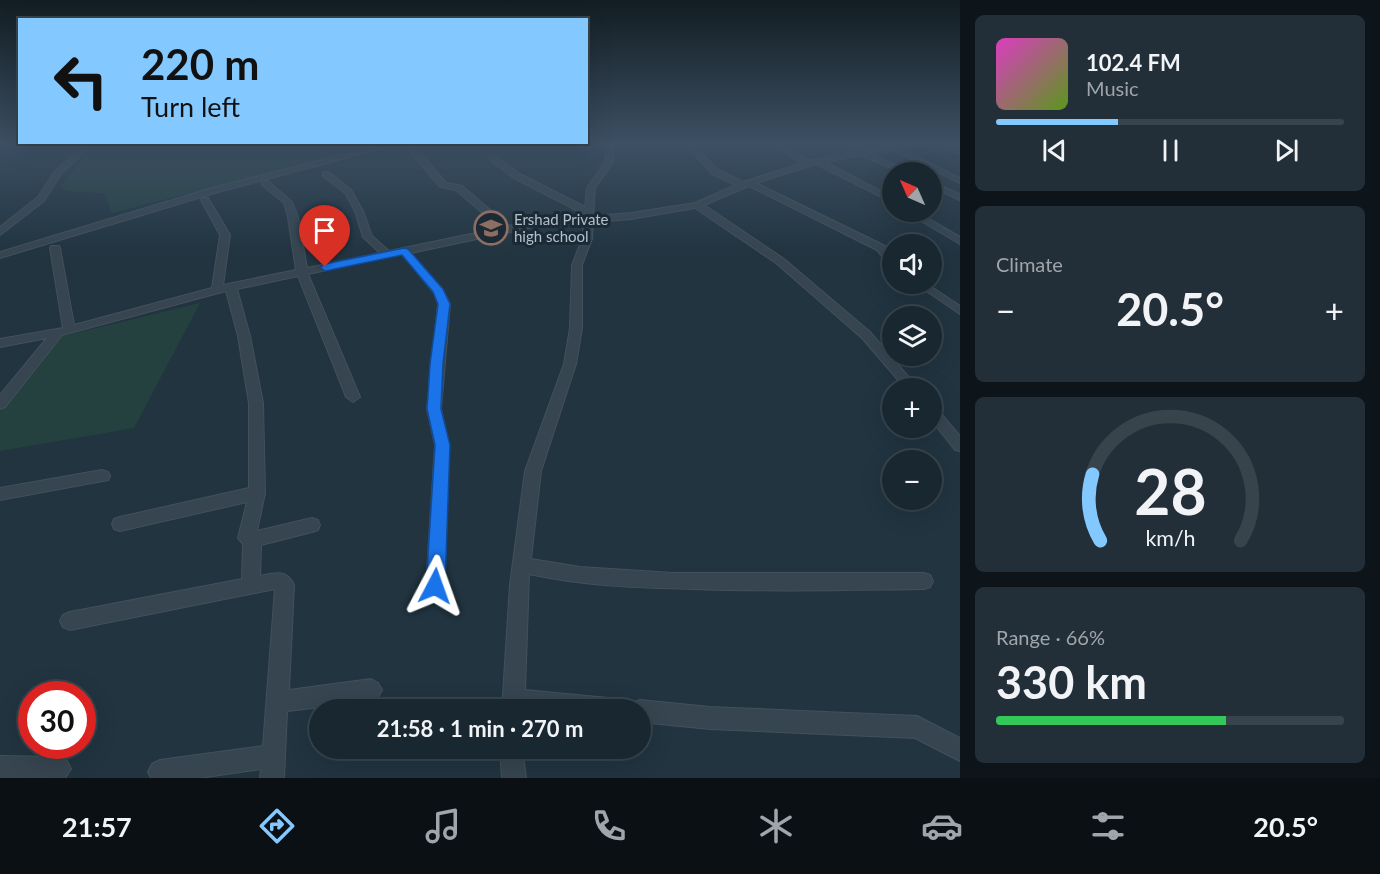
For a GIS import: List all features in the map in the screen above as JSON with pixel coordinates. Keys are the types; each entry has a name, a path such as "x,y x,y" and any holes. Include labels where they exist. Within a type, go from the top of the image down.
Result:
{"street":[{"path":"0,232 41,199 54,179"},
{"path":"0,255 104,222 255,179"},
{"path":"332,179 348,192 359,211 368,237 388,255"},
{"path":"438,179 443,185 459,188 469,195 508,230"},
{"path":"523,179 588,215"},
{"path":"513,699 521,565 533,471 570,364 576,328 577,265 587,239 591,188 597,179"},
{"path":"733,179 882,248"},
{"path":"0,343 63,331 224,289 538,223 588,215 631,216 697,205 762,179"},
{"path":"852,179 882,195"},
{"path":"265,183 288,202 293,217 302,272 353,397"},
{"path":"942,189 960,197"},
{"path":"205,200 225,235 224,289 244,336 256,403 257,493 247,538 252,540 312,525"},
{"path":"697,205 788,268 866,335 903,378"},
{"path":"928,222 960,241"},
{"path":"0,404 63,331 55,248"},
{"path":"404,251 439,292 444,304 436,364 434,409 442,445 435,586"},
{"path":"935,294 960,311"},
{"path":"942,424 960,446"},
{"path":"0,494 102,476"},
{"path":"120,524 257,493"},
{"path":"251,585 252,540"},
{"path":"521,565 587,576 618,578 763,582 924,581"},
{"path":"70,621 280,580 285,585 273,767 160,772"},
{"path":"277,702 371,690"},
{"path":"651,712 710,718 917,727 960,750"},
{"path":"512,759 514,778"},
{"path":"0,768 59,769"}],"green space":[{"path":"66,179 244,179 112,213 104,193 67,191 60,187"},
{"path":"200,303 134,428 0,451 0,412 59,337"}],"place":[{"name":"Ershad Private high school","path":"491,228"}],"route":[{"path":"325,267 404,251 439,292 444,304 436,364 434,409 442,445 442,486 435,586"}]}
